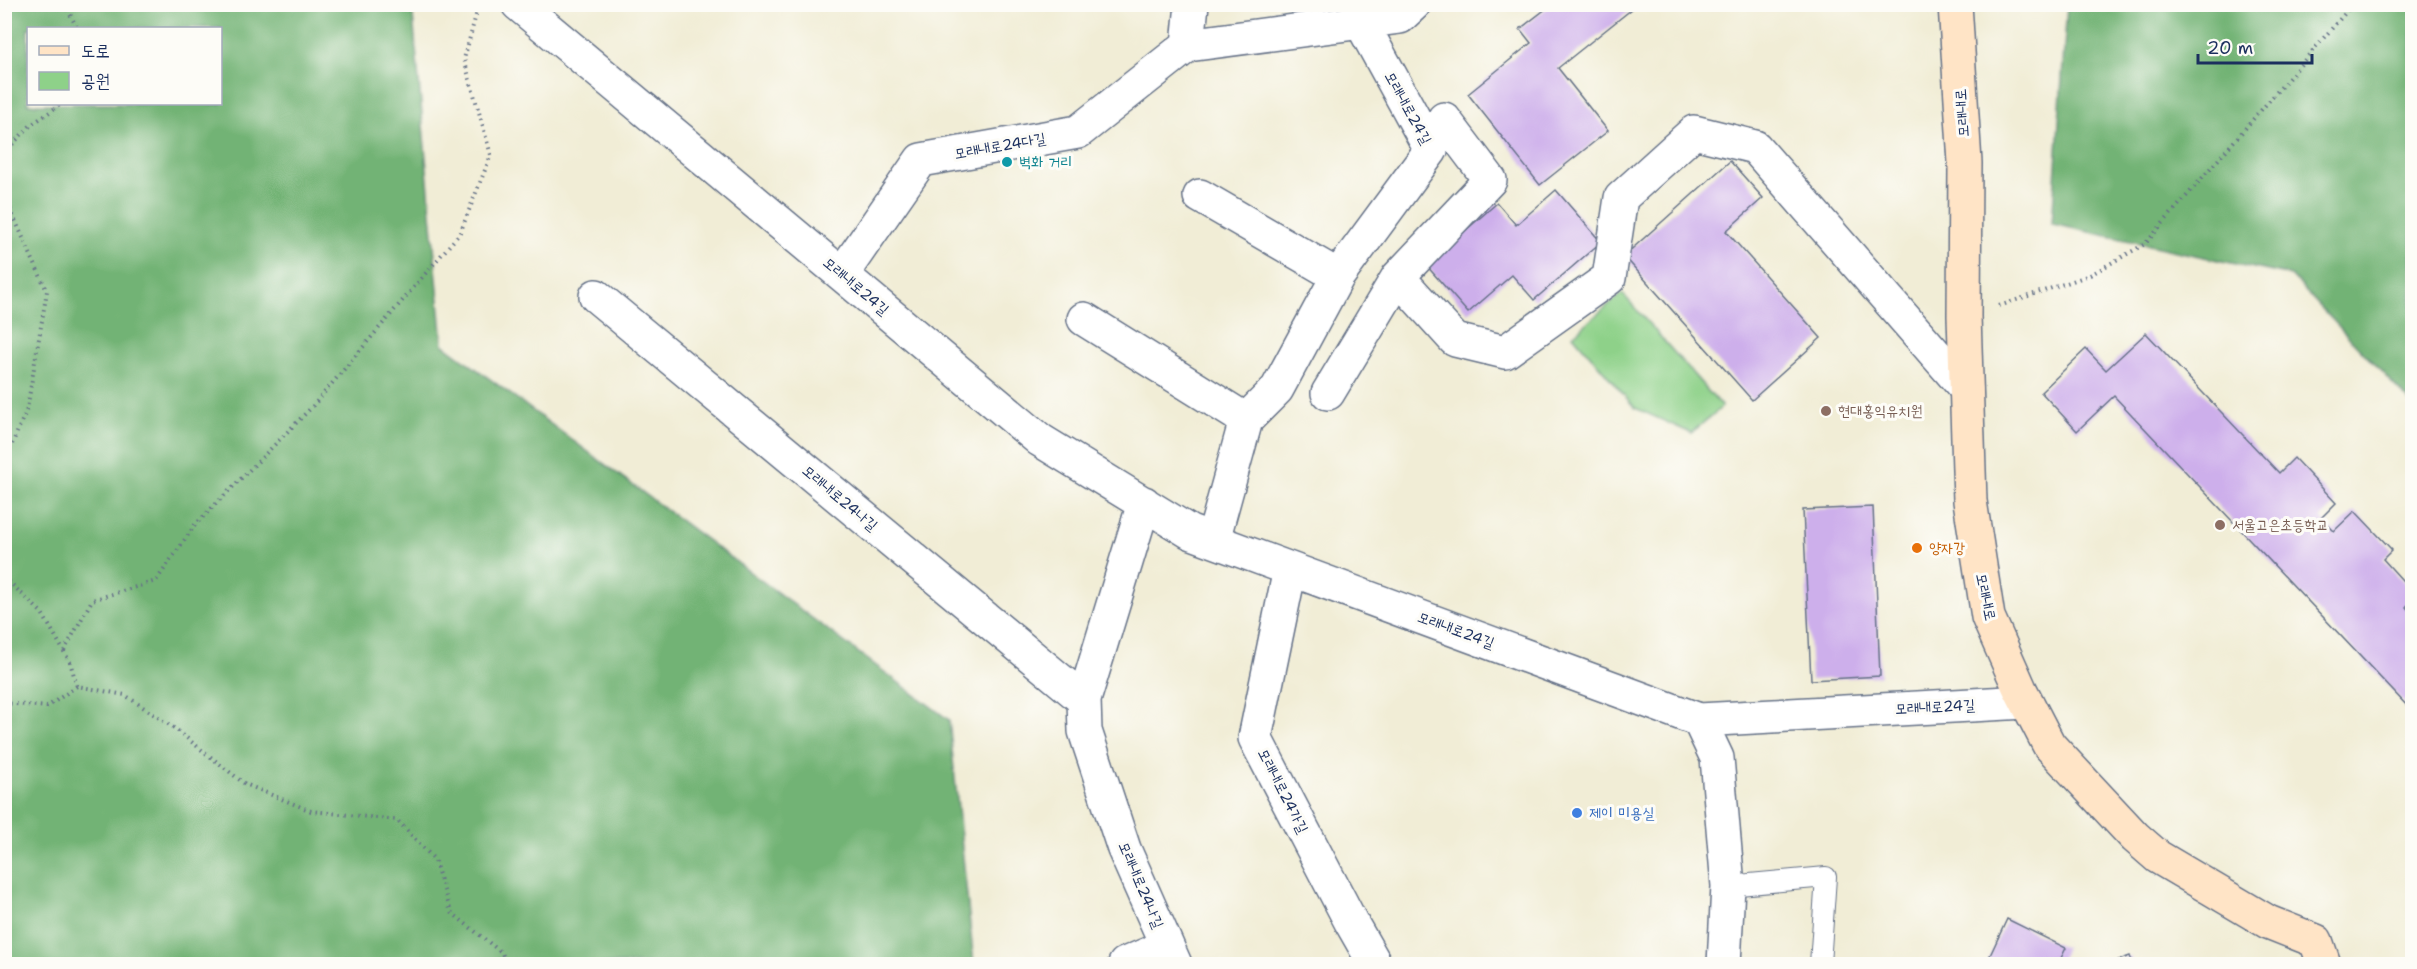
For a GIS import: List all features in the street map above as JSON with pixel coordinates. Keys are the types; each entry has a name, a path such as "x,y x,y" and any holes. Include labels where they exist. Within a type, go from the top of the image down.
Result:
{"main road":[{"name":"모래내로","path":"1955,4 1965,162 1964,316 1970,501 1988,617 2026,702 2049,745 2135,837 2158,857 2268,922 2316,941 2325,964"}],"street":[{"name":"모래내로24길","path":"518,4 1040,440 1190,532 1699,720 2026,702"},
{"path":"1192,4 1188,45 1400,17 1414,4"},
{"name":"모래내로24길","path":"1246,420 1277,389 1338,276 1431,150 1361,22"},
{"name":"모래내로24다길","path":"842,274 921,160 1078,132 1188,45"},
{"path":"1328,393 1398,276 1490,180 1444,119"},
{"path":"1398,276 1455,340 1504,352 1609,278 1621,198 1694,132 1755,147 1966,389"},
{"path":"1200,196 1338,276"},
{"name":"모래내로24나길","path":"596,296 1084,700"},
{"path":"1084,319 1246,420 1214,540"},
{"name":"모래내로24나길","path":"1144,503 1084,700 1085,731 1124,849 1171,955"},
{"name":"모래내로24가길","path":"1290,569 1255,738 1350,922 1375,964"},
{"path":"1699,720 1717,758 1728,886 1724,964"},
{"path":"1125,964 1171,955"}],"lane":[{"path":"1728,886 1826,876 1820,964"}],"path":[{"path":"65,4 76,27"},
{"path":"64,651 92,600 156,581 195,525 312,407 460,234 491,155 464,59 479,4"},
{"path":"1995,308 2090,275 2145,244 2353,4"},
{"path":"2408,4 2412,7"},
{"path":"4,153 31,124 60,105"},
{"path":"4,186 11,211 47,291 27,409 4,463"},
{"path":"4,577 42,613 70,662 77,686"},
{"path":"4,703 47,707 77,686 125,695 174,728 245,784 311,811 397,820 434,859 451,912 502,953 506,964"}],"green space":[{"path":"5,4 412,5 443,344 949,720 974,964 5,964"},
{"path":"2067,5 2412,5 2412,404 2291,276 2052,224"},
{"path":"1622,293 1722,407 1691,433 1635,408 1573,335"}],"building":[{"path":"1551,5 1637,5 1558,68 1608,131 1540,185 1468,94 1531,43 1520,29"},
{"path":"1730,161 1763,198 1726,231 1821,338 1752,400 1624,256"},
{"path":"1556,190 1601,242 1534,300 1512,275 1468,313 1426,265 1497,203 1516,225"},
{"path":"2146,333 2279,473 2294,458 2336,503 2321,518 2334,531 2355,511 2392,550 2383,559 2412,591 2412,600 2406,607 2412,614 2412,711 2114,396 2077,431 2041,392 2086,349 2106,370"},
{"path":"1873,507 1880,676 1811,680 1803,510"},
{"path":"2007,919 2066,948 2058,964 1986,964"},
{"path":"2130,956 2133,964 2108,964"}],"place":[{"name":"벽화 거리","path":"1007,162"},
{"name":"현대홍익유치원","path":"1826,411"},
{"name":"서울고은초등학교","path":"2220,525"},
{"name":"양자강","path":"1917,548"},
{"name":"제이 미용실","path":"1577,813"}]}
